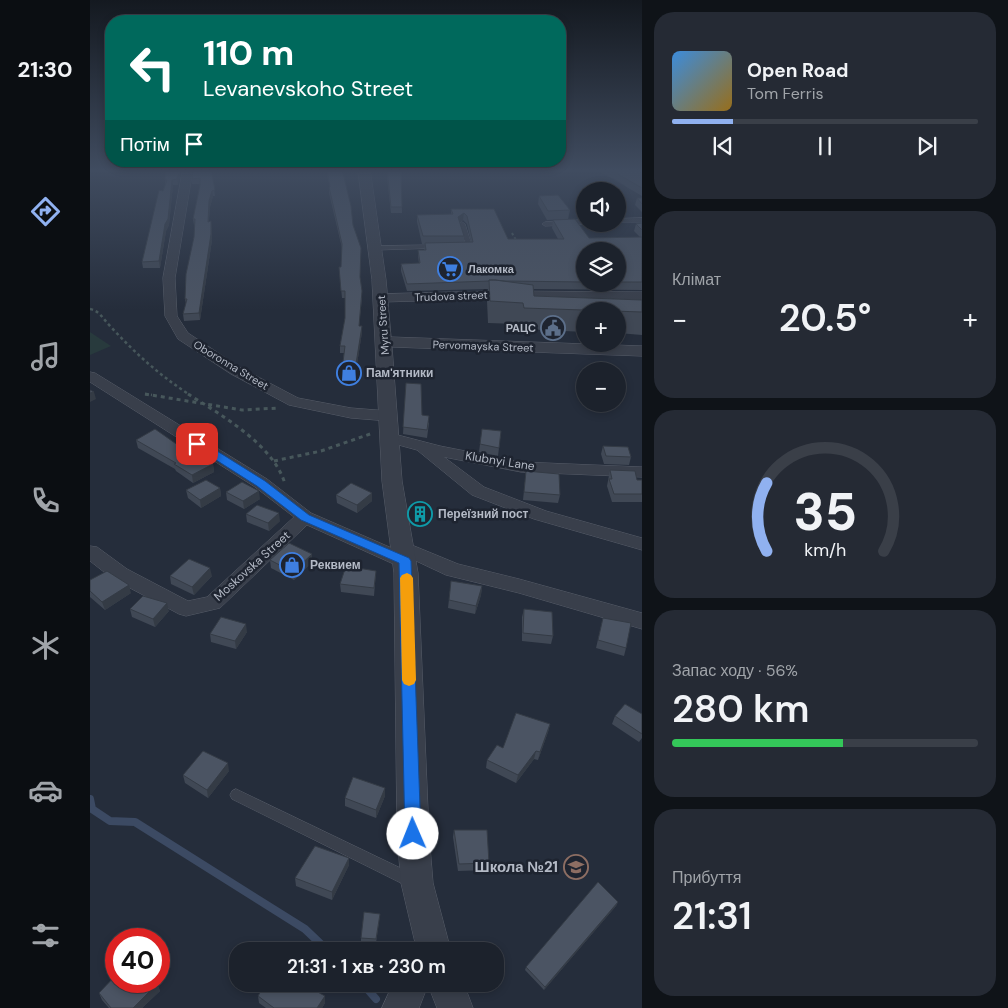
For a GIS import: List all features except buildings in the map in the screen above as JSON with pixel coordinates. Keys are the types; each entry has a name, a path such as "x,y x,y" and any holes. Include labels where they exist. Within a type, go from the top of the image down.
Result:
{"street":[{"name":"Oboronna Street","path":"180,216 169,278 171,316 183,336 236,371 294,402 351,413 388,416"},
{"name":"Myru Street","path":"371,216 376,248 384,342 388,416 382,435 404,554 413,834 417,883 430,942"},
{"name":"Trudova street","path":"380,298 472,295 642,296"},
{"name":"Pervomayska Street","path":"384,342 642,351"},
{"path":"90,376 261,483 305,518 453,570 519,586 642,621"},
{"name":"Klubnyi Lane","path":"382,435 439,451 521,466 642,472"},
{"path":"418,446 478,490 540,516 642,544"},
{"name":"Moskovska Street","path":"90,552 120,574 186,609 213,603 305,518"},
{"path":"400,1008 407,992"},
{"path":"449,992 455,1008"}],"lane":[{"path":"626,221 642,220"},
{"path":"546,224 576,222"},
{"path":"458,247 470,246 462,224"},
{"path":"376,248 441,247"},
{"path":"472,295 530,304"},
{"path":"236,795 417,883"}],"path":[{"path":"512,233 519,246"},
{"path":"90,309 98,312 101,318 116,331 120,338 165,379 233,424 267,452 281,468 285,480 284,502"},
{"path":"118,394 150,394 242,410 279,408 294,402"},
{"path":"273,461 382,435"}],"shaded area":[{"path":"90,332 111,346 90,355"}],"waterway":[{"path":"90,799 92,809 110,821 135,822 305,929 319,942"},
{"path":"370,992 376,999"}],"slow traffic":[{"path":"407,578 409,680"}],"place":[{"name":"Лакомка","path":"450,269"},
{"name":"РАЦС","path":"553,328"},
{"name":"Пам'ятники","path":"349,373"},
{"name":"Переїзний пост","path":"420,514"},
{"name":"Реквием","path":"292,565"},
{"name":"Школа №21","path":"576,867"}],"route":[{"path":"197,444 261,483 305,518 405,561 413,834"}]}
